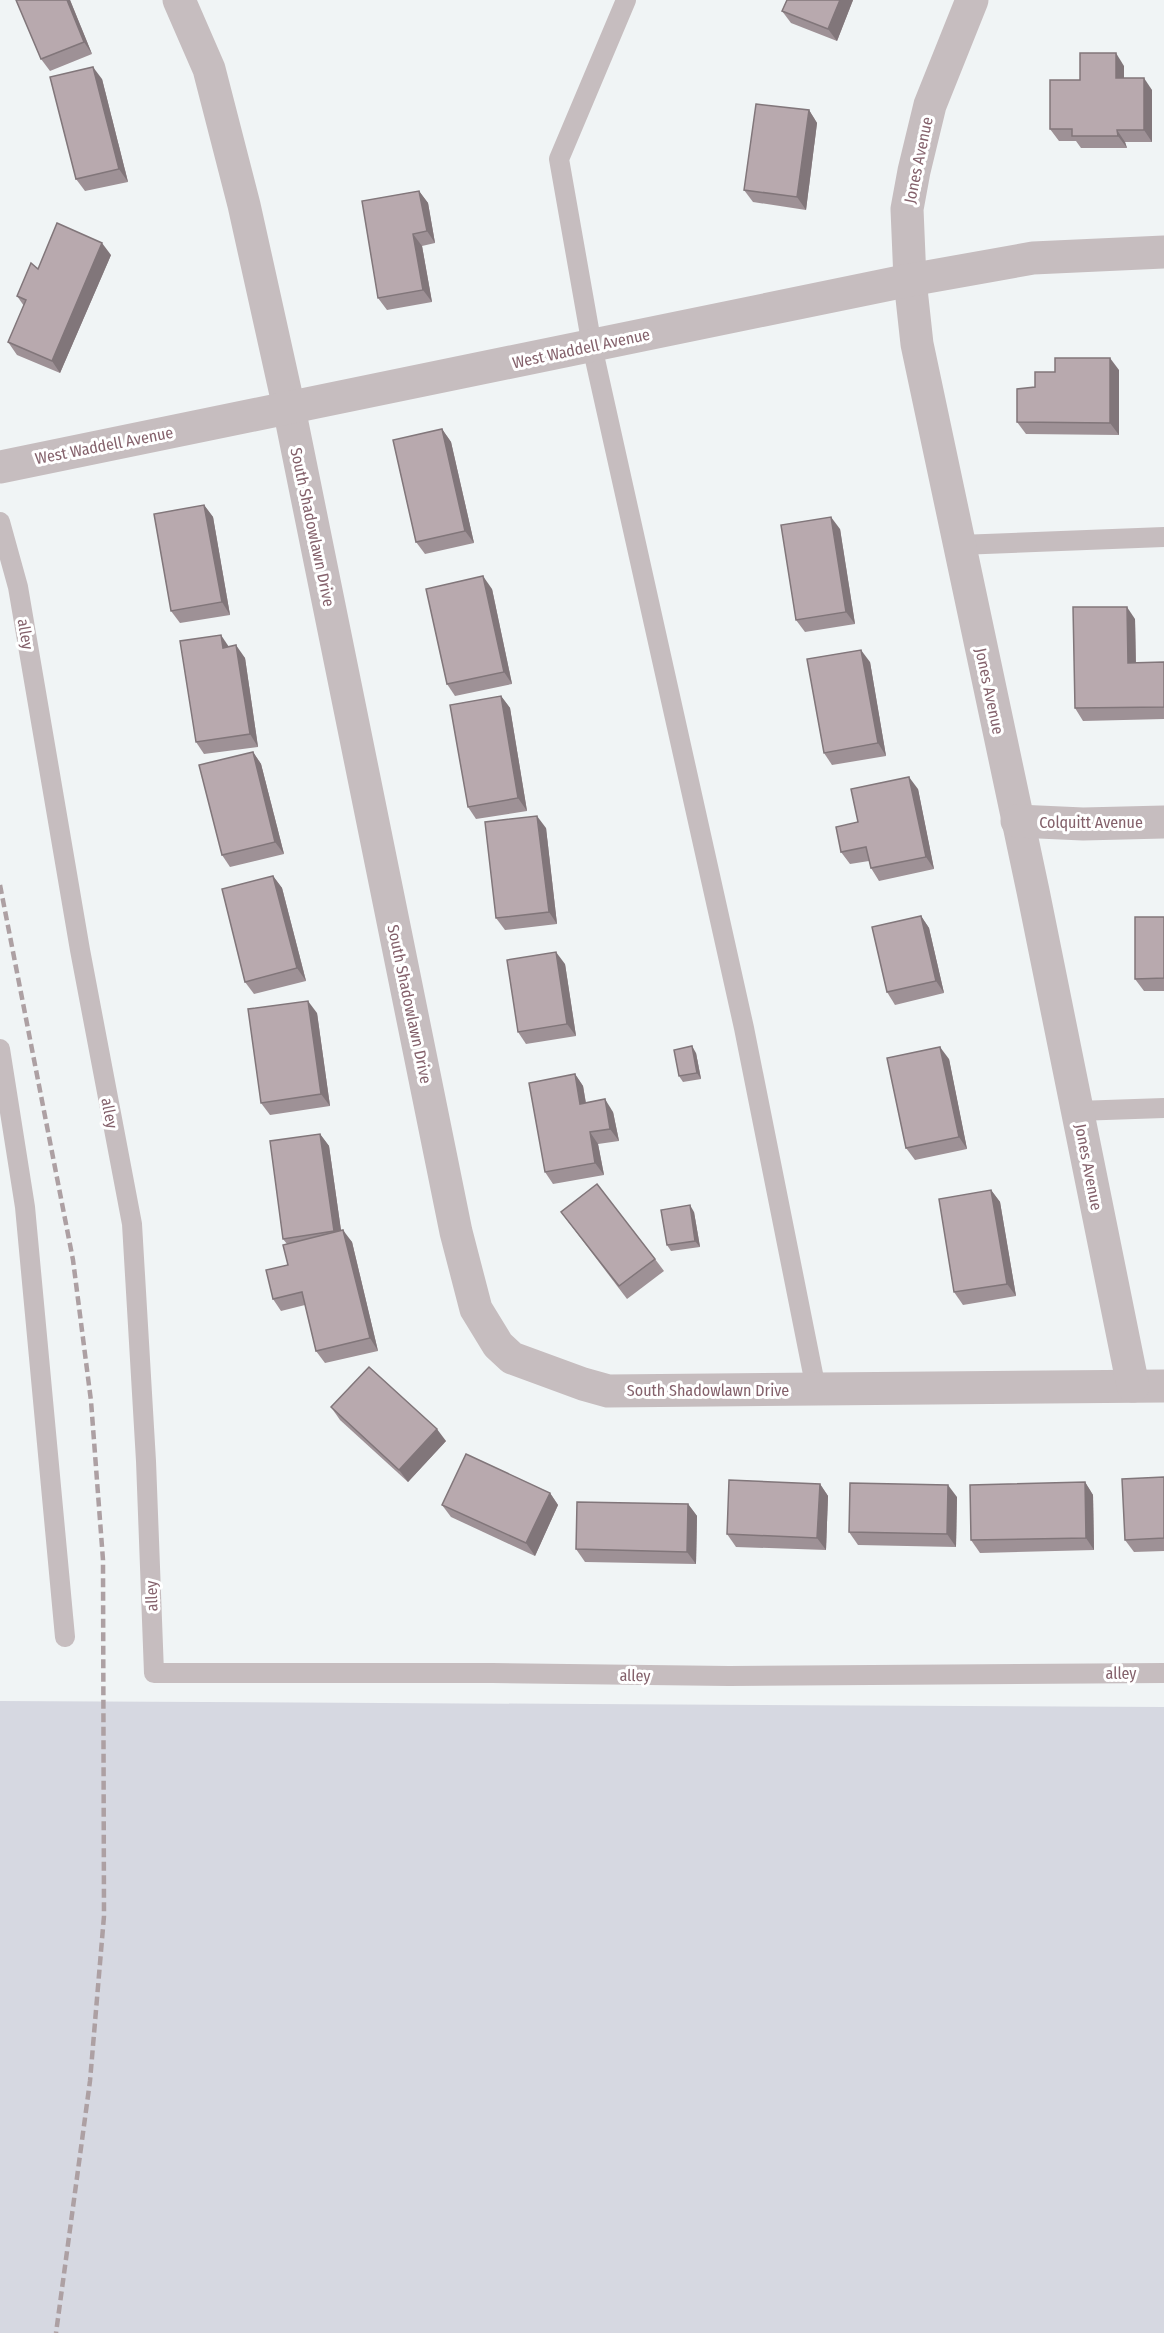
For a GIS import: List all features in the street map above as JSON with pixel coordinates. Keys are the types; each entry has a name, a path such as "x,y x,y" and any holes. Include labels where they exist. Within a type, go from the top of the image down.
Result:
{"street":[{"name":"South Shadowlawn Drive","path":"178,0 209,69 244,205 289,408 454,1221 476,1309 498,1345 512,1359 608,1391 1148,1386"},
{"name":"Jones Avenue","path":"972,0 930,105 907,209 910,280 917,344 1077,1111 1148,1386"},
{"name":"West Waddell Avenue","path":"0,467 910,280 1033,258 1164,252"},
{"name":"Colquitt Avenue","path":"1017,821 1083,824 1164,822"}],"lane":[{"path":"626,0 559,159 592,346 744,1028 816,1389"},
{"name":"alley","path":"0,522 18,587 84,972 132,1224 146,1461 154,1673 729,1676 1164,1673"},
{"path":"959,545 1164,537"},
{"path":"0,1049 25,1207 64,1637"},
{"path":"1077,1111 1164,1108"}],"shaded area":[{"path":"0,1701 1164,1707 1164,2333 0,2333"}],"building":[{"path":"16,0 67,0 84,42 41,59"},
{"path":"787,0 840,0 828,29 782,11"},
{"path":"1080,53 1116,53 1116,78 1144,78 1144,130 1117,130 1118,136 1072,136 1072,129 1050,129 1050,80 1080,80"},
{"path":"93,67 119,169 76,179 50,77"},
{"path":"756,104 809,110 797,197 744,190"},
{"path":"419,191 427,231 413,234 423,290 378,298 362,201"},
{"path":"57,223 102,243 52,361 8,342 26,300 17,296 31,263 38,269"},
{"path":"1055,358 1110,358 1110,423 1017,422 1017,389 1035,387 1035,372 1055,372"},
{"path":"442,429 465,531 416,542 393,440"},
{"path":"204,505 222,602 171,611 154,514"},
{"path":"831,517 846,612 796,620 781,525"},
{"path":"483,576 504,672 447,684 426,589"},
{"path":"1073,607 1127,607 1128,663 1164,662 1164,707 1075,708"},
{"path":"221,635 223,648 236,645 250,734 196,742 180,641"},
{"path":"861,650 878,743 824,753 807,659"},
{"path":"501,696 518,798 468,807 450,705"},
{"path":"253,752 275,842 222,855 199,765"},
{"path":"909,777 926,857 871,868 866,847 841,852 836,827 858,822 851,789"},
{"path":"537,816 549,912 496,918 485,822"},
{"path":"273,876 297,968 245,982 222,889"},
{"path":"921,916 936,981 887,992 872,927"},
{"path":"1135,917 1164,917 1164,978 1135,979"},
{"path":"556,952 567,1024 518,1032 507,960"},
{"path":"308,1001 321,1094 261,1103 248,1009"},
{"path":"692,1046 697,1073 679,1076 674,1050"},
{"path":"940,1047 959,1137 906,1148 887,1058"},
{"path":"575,1074 580,1104 605,1099 610,1129 590,1132 595,1163 545,1172 529,1083"},
{"path":"320,1134 334,1231 283,1239 270,1141"},
{"path":"597,1184 655,1259 619,1286 561,1212"},
{"path":"991,1190 1007,1284 954,1292 939,1199"},
{"path":"690,1205 695,1241 667,1245 661,1210"},
{"path":"343,1230 370,1338 316,1351 302,1292 273,1299 266,1270 288,1265 283,1245"},
{"path":"369,1367 437,1429 399,1470 331,1407"},
{"path":"466,1454 550,1493 526,1543 442,1505"},
{"path":"1164,1477 1164,1538 1125,1540 1122,1479"},
{"path":"729,1480 820,1484 817,1538 727,1534"},
{"path":"1085,1482 1086,1538 971,1540 970,1485"},
{"path":"850,1483 948,1485 947,1534 849,1532"},
{"path":"577,1502 688,1504 687,1552 576,1549"}],"railway":[{"path":"0,885 73,1260 91,1401 103,1560 104,1916 90,2081 56,2333"}]}
